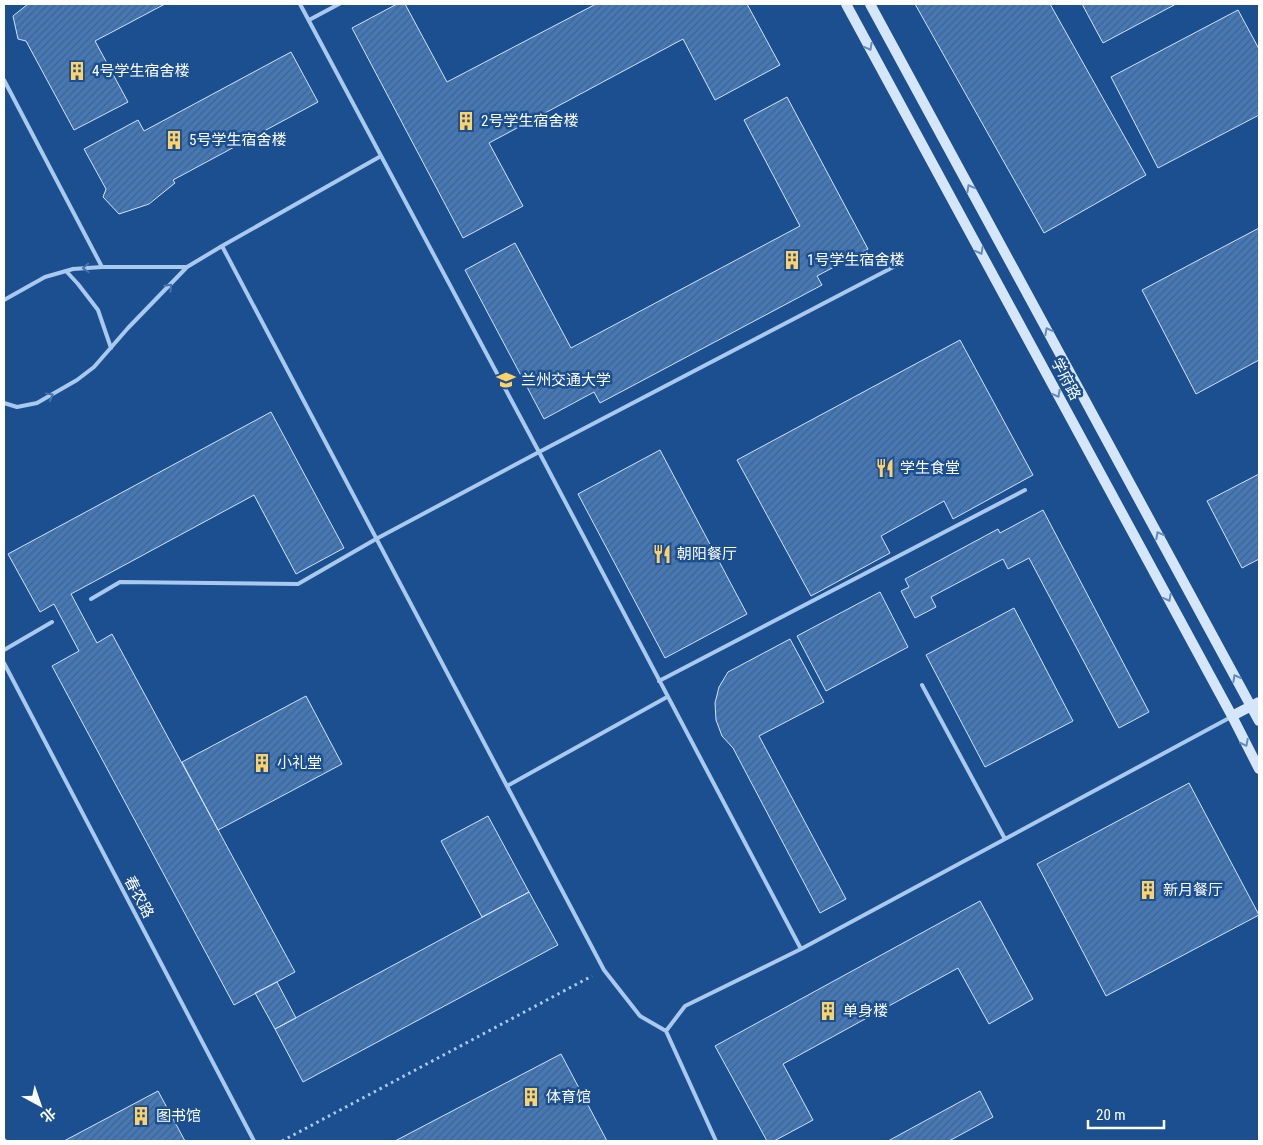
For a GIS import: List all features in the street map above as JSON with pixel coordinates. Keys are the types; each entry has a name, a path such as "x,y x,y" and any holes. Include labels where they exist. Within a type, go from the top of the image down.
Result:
{"street":[{"name":"学府路","path":"846,4 1232,716 1259,770"},
{"name":"学府路","path":"870,4 1255,704 1259,721"},
{"path":"1232,716 1255,704"}],"lane":[{"path":"300,4 801,949"},
{"path":"309,20 339,4"},
{"path":"4,80 102,267"},
{"path":"5,403 17,407 37,403 77,380 94,367 128,328 187,267 381,156"},
{"path":"222,246 604,970 640,1016 666,1031 716,1141"},
{"path":"91,600 120,582 298,584 376,539 539,452 901,263"},
{"path":"4,300 45,277 73,269 187,267"},
{"path":"66,271 98,310 111,348"},
{"path":"659,681 1025,490"},
{"path":"4,650 52,622"},
{"name":"春农路","path":"4,664 254,1141"},
{"path":"922,685 1005,839"},
{"path":"506,786 667,697"},
{"path":"666,1031 685,1006 801,949 1232,716"}],"path":[{"path":"282,1141 604,970"}],"building":[{"name":"4号学生宿舍楼","path":"28,4 165,4 95,41 128,102 74,130 26,41 18,39 13,16"},
{"name":"2号学生宿舍楼","path":"397,4 405,4 447,82 596,4 747,4 780,65 715,100 683,39 489,143 523,206 463,238 352,28"},
{"path":"915,4 1050,4 1146,175 1044,233"},
{"path":"1082,4 1176,4 1103,43"},
{"path":"1238,10 1259,49 1259,115 1158,168 1111,77"},
{"name":"5号学生宿舍楼","path":"291,52 318,102 173,180 175,183 149,204 119,214 103,197 106,189 84,149 138,120 144,131"},
{"name":"1号学生宿舍楼","path":"787,97 868,249 817,276 822,285 600,403 594,392 544,419 465,270 515,243 571,348 800,226 744,120"},
{"path":"1259,228 1259,360 1196,394 1142,290"},
{"name":"学生食堂","path":"960,340 1033,475 953,519 944,501 881,536 890,553 811,596 737,460"},
{"path":"271,412 344,548 296,574 254,495 71,594 97,643 112,634 295,972 234,1005 52,666 79,651 54,604 40,612 8,554"},
{"name":"朝阳餐厅","path":"660,450 747,614 665,658 578,494"},
{"path":"1259,474 1259,559 1242,568 1207,501"},
{"path":"1043,510 1149,712 1119,728 1029,558 1008,569 1003,559 931,597 936,607 915,618 901,591 909,587 905,579 998,529 1000,533"},
{"path":"880,592 908,647 826,691 797,636"},
{"path":"1014,608 1073,721 985,767 926,655"},
{"path":"790,639 824,702 759,736 846,899 820,913 733,748 722,736 716,720 715,703 719,687 728,672"},
{"name":"小礼堂","path":"306,696 342,764 218,830 182,762"},
{"name":"新月餐厅","path":"1189,783 1259,915 1106,996 1037,864"},
{"path":"488,816 529,892 482,917 441,841"},
{"path":"529,892 558,945 303,1082 275,1029"},
{"name":"单身楼","path":"980,901 1033,999 989,1024 958,968 783,1064 813,1120 774,1141 767,1141 715,1046"},
{"path":"277,982 296,1018 275,1029 255,993"},
{"name":"体育馆","path":"561,1054 607,1141 395,1141"},
{"name":"图书馆","path":"158,1091 185,1141 64,1141"},
{"path":"980,1091 993,1117 949,1141 888,1141"}],"place":[{"name":"4号学生宿舍楼","path":"77,71"},
{"name":"2号学生宿舍楼","path":"466,121"},
{"name":"5号学生宿舍楼","path":"174,140"},
{"name":"1号学生宿舍楼","path":"792,260"},
{"name":"兰州交通大学","path":"506,380"},
{"name":"学生食堂","path":"885,468"},
{"name":"朝阳餐厅","path":"662,554"},
{"name":"小礼堂","path":"262,763"},
{"name":"新月餐厅","path":"1148,890"},
{"name":"单身楼","path":"828,1011"},
{"name":"体育馆","path":"531,1097"},
{"name":"图书馆","path":"141,1116"}]}
